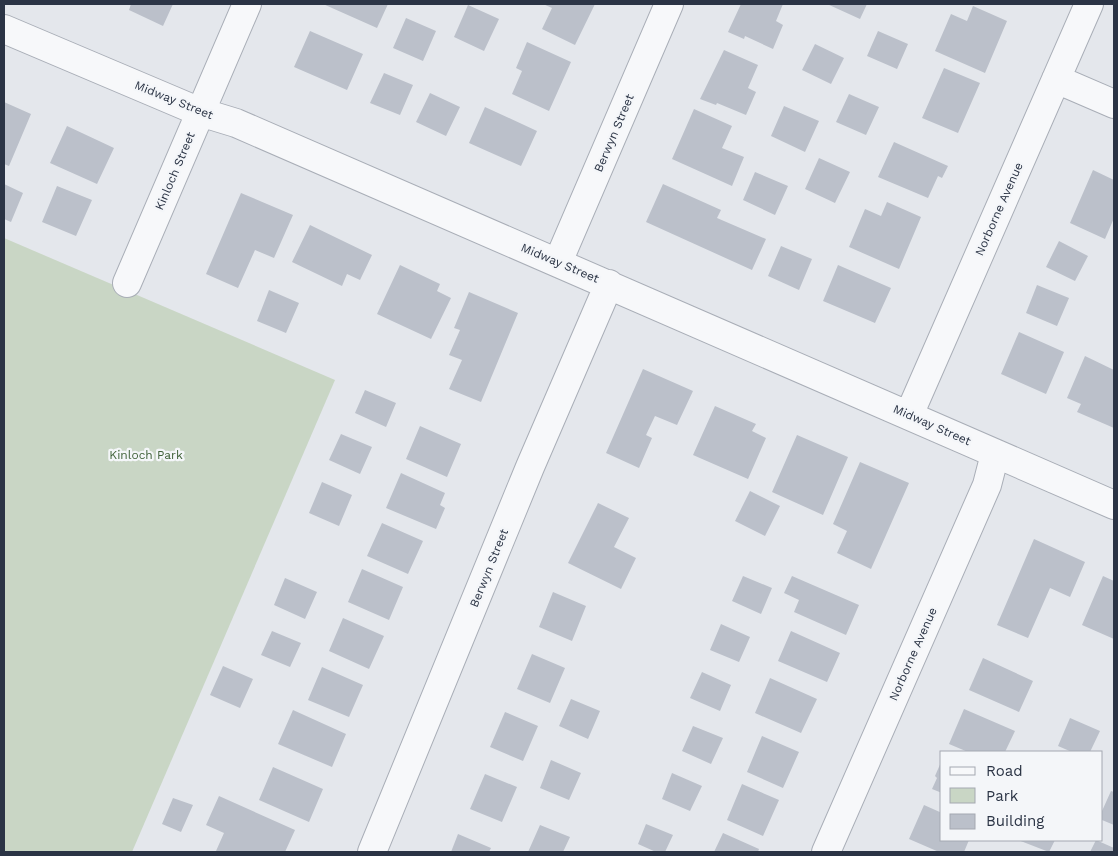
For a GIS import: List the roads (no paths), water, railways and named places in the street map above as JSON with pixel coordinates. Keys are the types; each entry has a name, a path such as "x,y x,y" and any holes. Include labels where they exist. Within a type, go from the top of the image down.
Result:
{"street":[{"name":"Kinloch Street","path":"127,283 247,4"},
{"name":"Berwyn Street","path":"558,262 669,4"},
{"name":"Norborne Avenue","path":"909,415 1090,4"},
{"name":"Midway Street","path":"4,29 200,112 236,123 1114,505"},
{"path":"1056,79 1114,104"},
{"name":"Berwyn Street","path":"372,852 530,467 609,284"},
{"name":"Norborne Avenue","path":"826,852 987,485 995,454"}],"park label":[{"name":"Kinloch Park","path":"146,455"}]}
